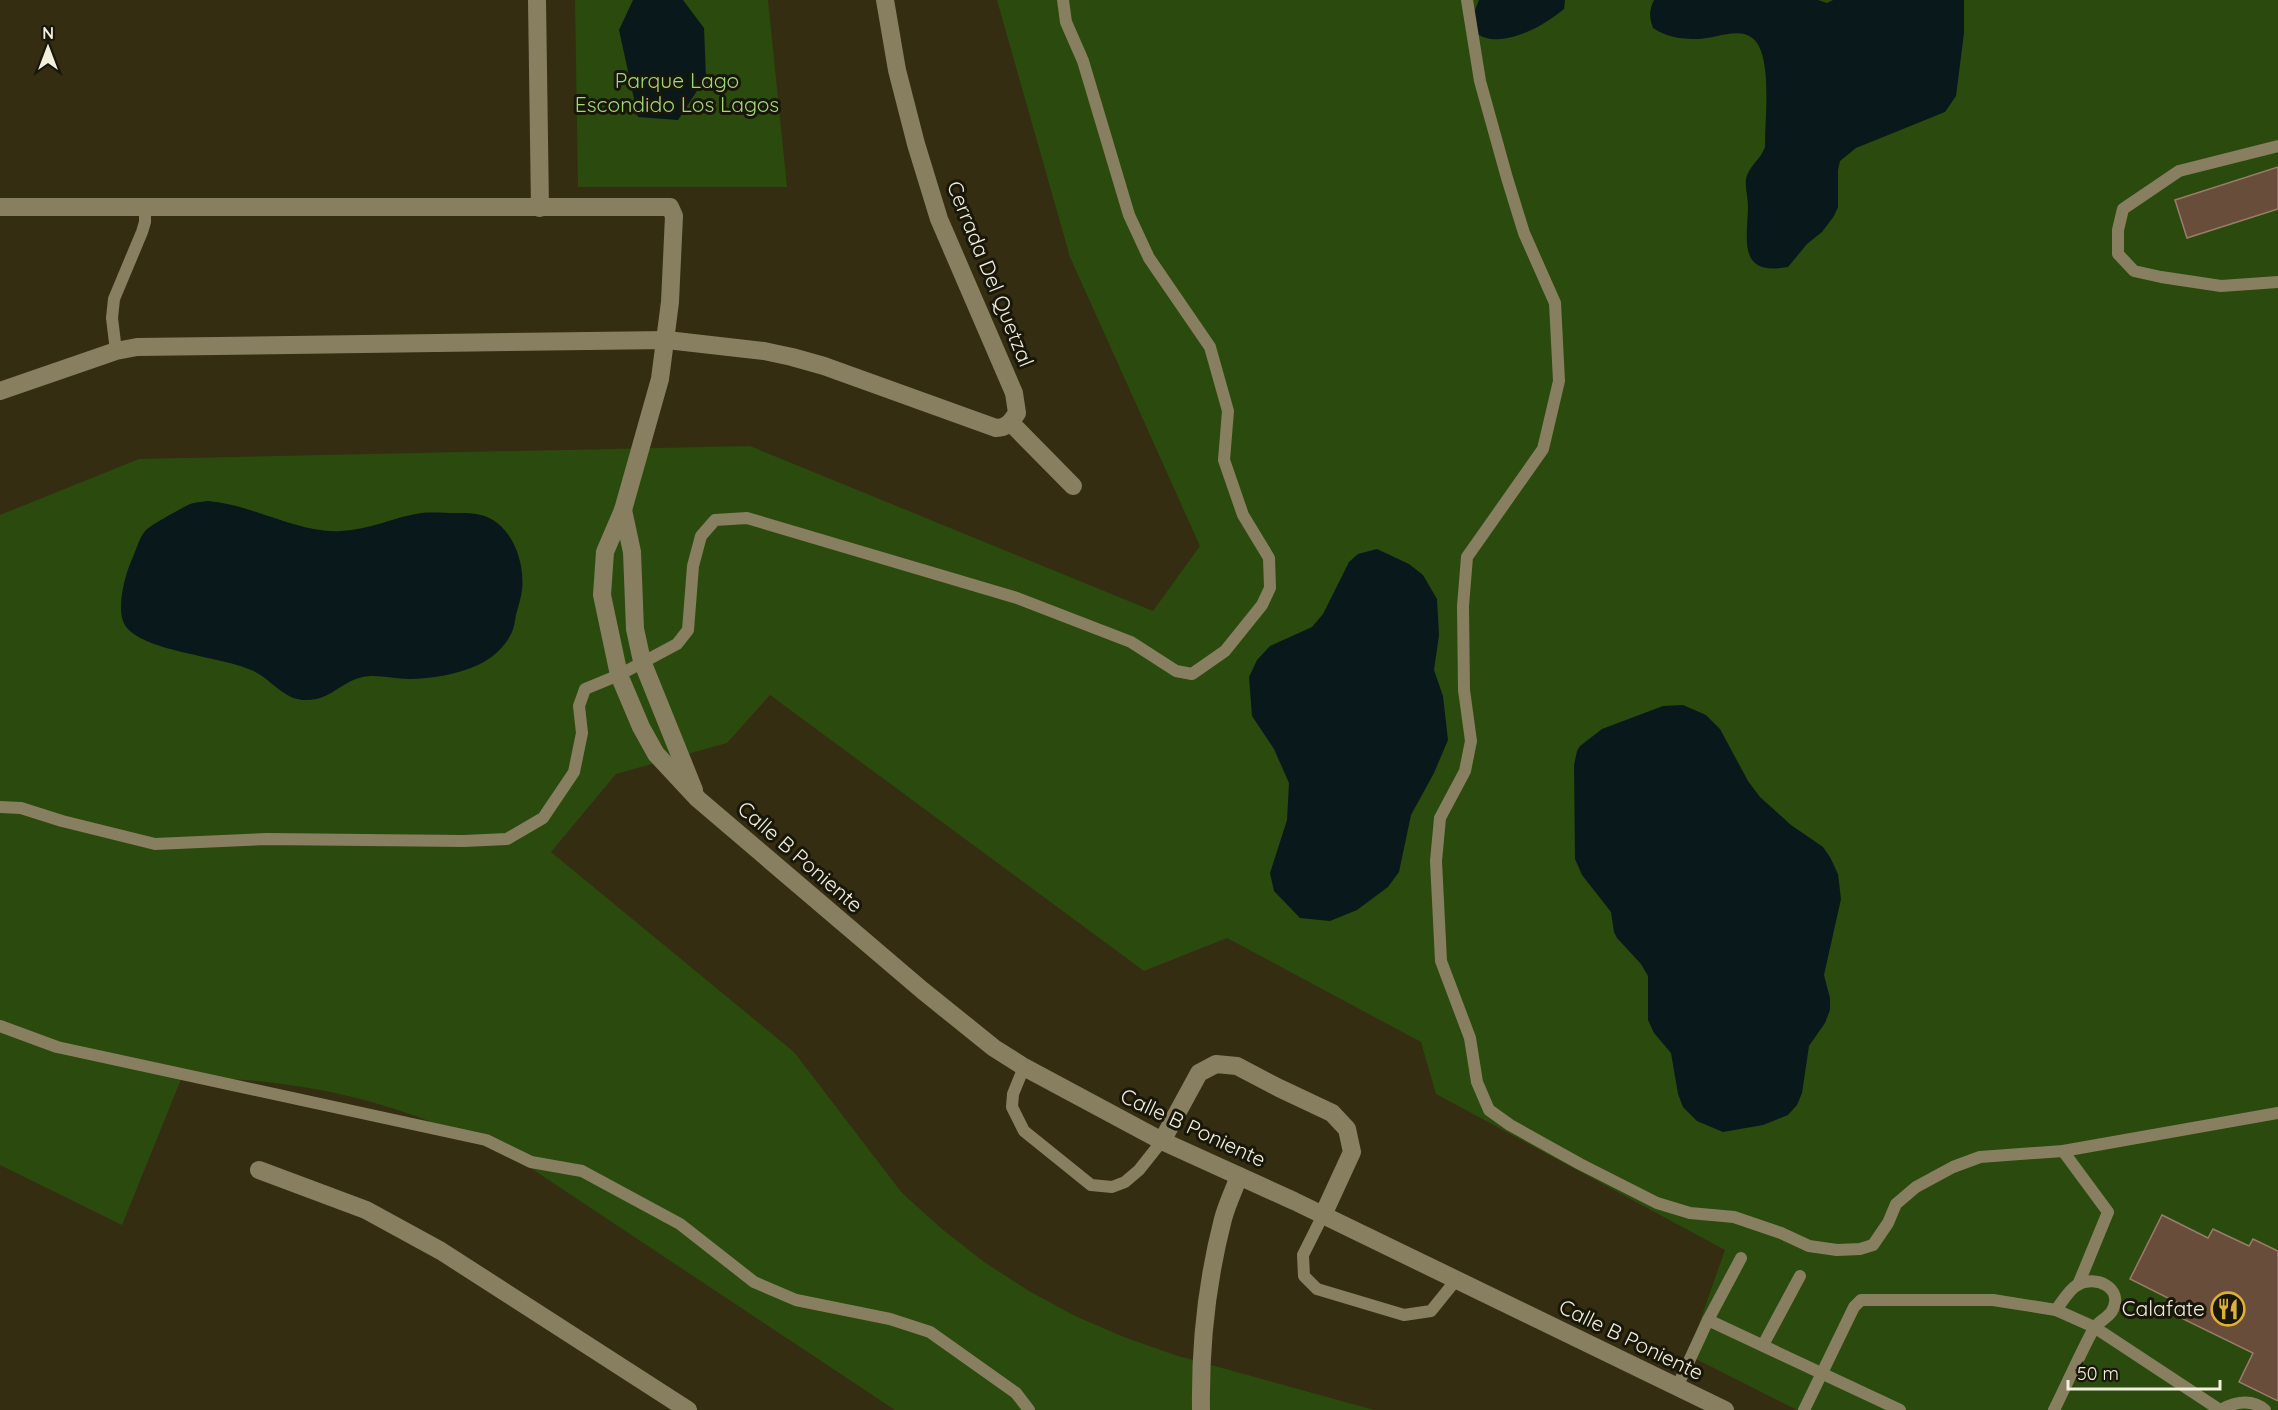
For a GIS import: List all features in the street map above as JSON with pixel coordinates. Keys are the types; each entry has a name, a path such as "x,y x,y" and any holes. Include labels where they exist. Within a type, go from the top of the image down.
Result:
{"street":[{"path":"537,0 540,208"},
{"name":"Cerrada Del Quetzal","path":"885,0 897,70 939,219 1014,393 1017,413 1011,423"},
{"path":"0,207 540,208 666,206 672,209 674,226 667,340 660,379 623,510"},
{"path":"0,391 116,351 137,347 667,340 764,351 792,357 824,366 996,428 1004,428 1011,423 1073,486"},
{"name":"Calle B Poniente","path":"623,510 632,552 635,629 642,661 698,799"},
{"name":"Calle B Poniente","path":"623,510 605,552 602,595 619,675 641,727 656,754 698,799 922,990 994,1048 1024,1067 1162,1140 1323,1215 1725,1410"},
{"path":"1162,1140 1199,1073 1216,1064 1237,1066 1332,1113 1347,1130 1352,1152 1323,1215"},
{"path":"259,1170 366,1210 401,1228 441,1251 688,1410"},
{"path":"1201,1410 1204,1328 1213,1269 1224,1217 1239,1176"}],"lane":[{"path":"0,807 21,808 62,821 155,844 267,839 464,841 507,839 543,818 574,772 582,733 579,706 585,689 619,675 677,644 688,630 693,566 701,536 715,520 747,518 1017,598 1131,642 1176,671 1192,674 1225,651 1262,605 1270,588 1269,558 1243,515 1224,460 1228,411 1210,347 1149,258 1129,215 1083,61 1066,22 1063,0"},
{"path":"1467,0 1480,81 1507,178 1524,233 1555,303 1559,381 1543,449 1467,557 1463,606 1464,690 1471,741 1465,771 1440,818 1436,861 1441,961 1470,1038 1477,1082 1489,1110 1550,1148 1657,1203 1690,1213 1734,1217 1781,1233 1809,1246 1837,1250 1860,1249 1873,1245 1888,1223 1896,1204 1916,1187 1953,1167 1980,1157 2063,1150 2278,1113"},
{"path":"2278,147 2179,171 2123,209 2118,230 2118,254 2134,271 2221,286 2278,282"},
{"path":"116,351 112,318 114,299 142,232 145,207"},
{"path":"0,1026 57,1047 486,1140 531,1162 582,1171 680,1224 754,1282 796,1300 890,1319 930,1332 1016,1393 1029,1410"},
{"path":"1024,1067 1013,1094 1012,1107 1024,1131 1091,1185 1112,1187 1125,1182 1139,1170 1162,1140"},
{"path":"2056,1310 2078,1285 2108,1212 2063,1150"},
{"path":"1323,1215 1303,1255 1304,1276 1317,1289 1404,1315 1431,1311 1456,1280"},
{"path":"1677,1387 1741,1257"},
{"path":"1763,1346 1800,1276"},
{"path":"2054,1410 2094,1327 2112,1311 2115,1298 2113,1289 2094,1281 2078,1285"},
{"path":"1804,1410 1854,1307 1861,1300 1993,1300 2056,1310 2094,1327 2220,1410 2234,1403 2248,1402 2265,1410"},
{"path":"1708,1320 1900,1410"}],"green space":[{"name":"Parque Lago Escondido Los Lagos","path":"575,0 768,0 787,187 578,187"},
{"path":"997,0 2278,0 2278,1410 1797,1410 1688,1355 1725,1250 1436,1094 1421,1042 1227,938 1144,971 770,695 727,743 616,774 551,852 794,1052 902,1193 984,1262 1029,1291 1075,1316 1124,1337 1175,1355 1374,1410 895,1410 526,1165 483,1144 401,1111 318,1090 275,1083 182,1077 122,1225 0,1165 0,515 139,459 750,446 1153,611 1200,546 1070,257"}],"shaded area":[{"path":"633,0 683,0 704,28 706,77 678,120 638,117 619,30"},
{"path":"1479,0 1565,0 1564,9 1534,29 1509,38 1497,39 1486,38 1476,33 1473,15"},
{"path":"1654,0 1818,0 1827,3 1833,0 1964,0 1964,33 1956,96 1945,112 1856,148 1840,161 1838,207 1822,232 1807,244 1788,267 1761,266 1753,261 1747,244 1746,182 1749,171 1765,147 1766,85 1761,51 1756,42 1742,34 1733,33 1697,39 1663,34 1653,28 1650,17"},
{"path":"208,501 241,507 292,524 325,531 362,528 421,513 470,513 487,517 499,524 506,532 520,560 522,590 512,632 505,644 493,656 462,671 417,679 362,677 314,700 296,699 289,696 258,673 238,665 151,643 137,636 127,628 123,621 122,594 129,566 145,531 190,504"},
{"path":"1377,549 1409,564 1423,575 1437,599 1439,635 1434,670 1443,696 1448,740 1434,773 1411,815 1399,872 1388,887 1357,910 1330,921 1300,918 1274,891 1270,873 1287,820 1289,783 1274,749 1252,716 1249,677 1257,660 1270,646 1312,627 1323,614 1349,562 1358,554"},
{"path":"1683,705 1706,715 1720,729 1748,781 1760,797 1791,825 1823,847 1838,874 1841,899 1824,975 1830,998 1830,1010 1825,1023 1809,1046 1802,1093 1797,1105 1788,1115 1763,1125 1723,1132 1697,1121 1683,1107 1678,1094 1671,1053 1654,1033 1648,1020 1648,976 1641,964 1617,938 1611,912 1582,875 1575,859 1574,765 1580,746 1602,729 1663,706"}],"building":[{"path":"2278,167 2278,209 2187,238 2175,200"},
{"name":"Calafate","path":"2162,1215 2208,1238 2213,1229 2249,1246 2253,1239 2278,1251 2278,1401 2239,1382 2253,1353 2175,1315 2180,1304 2130,1279"}],"place":[{"name":"Calafate","path":"2228,1309"}]}
